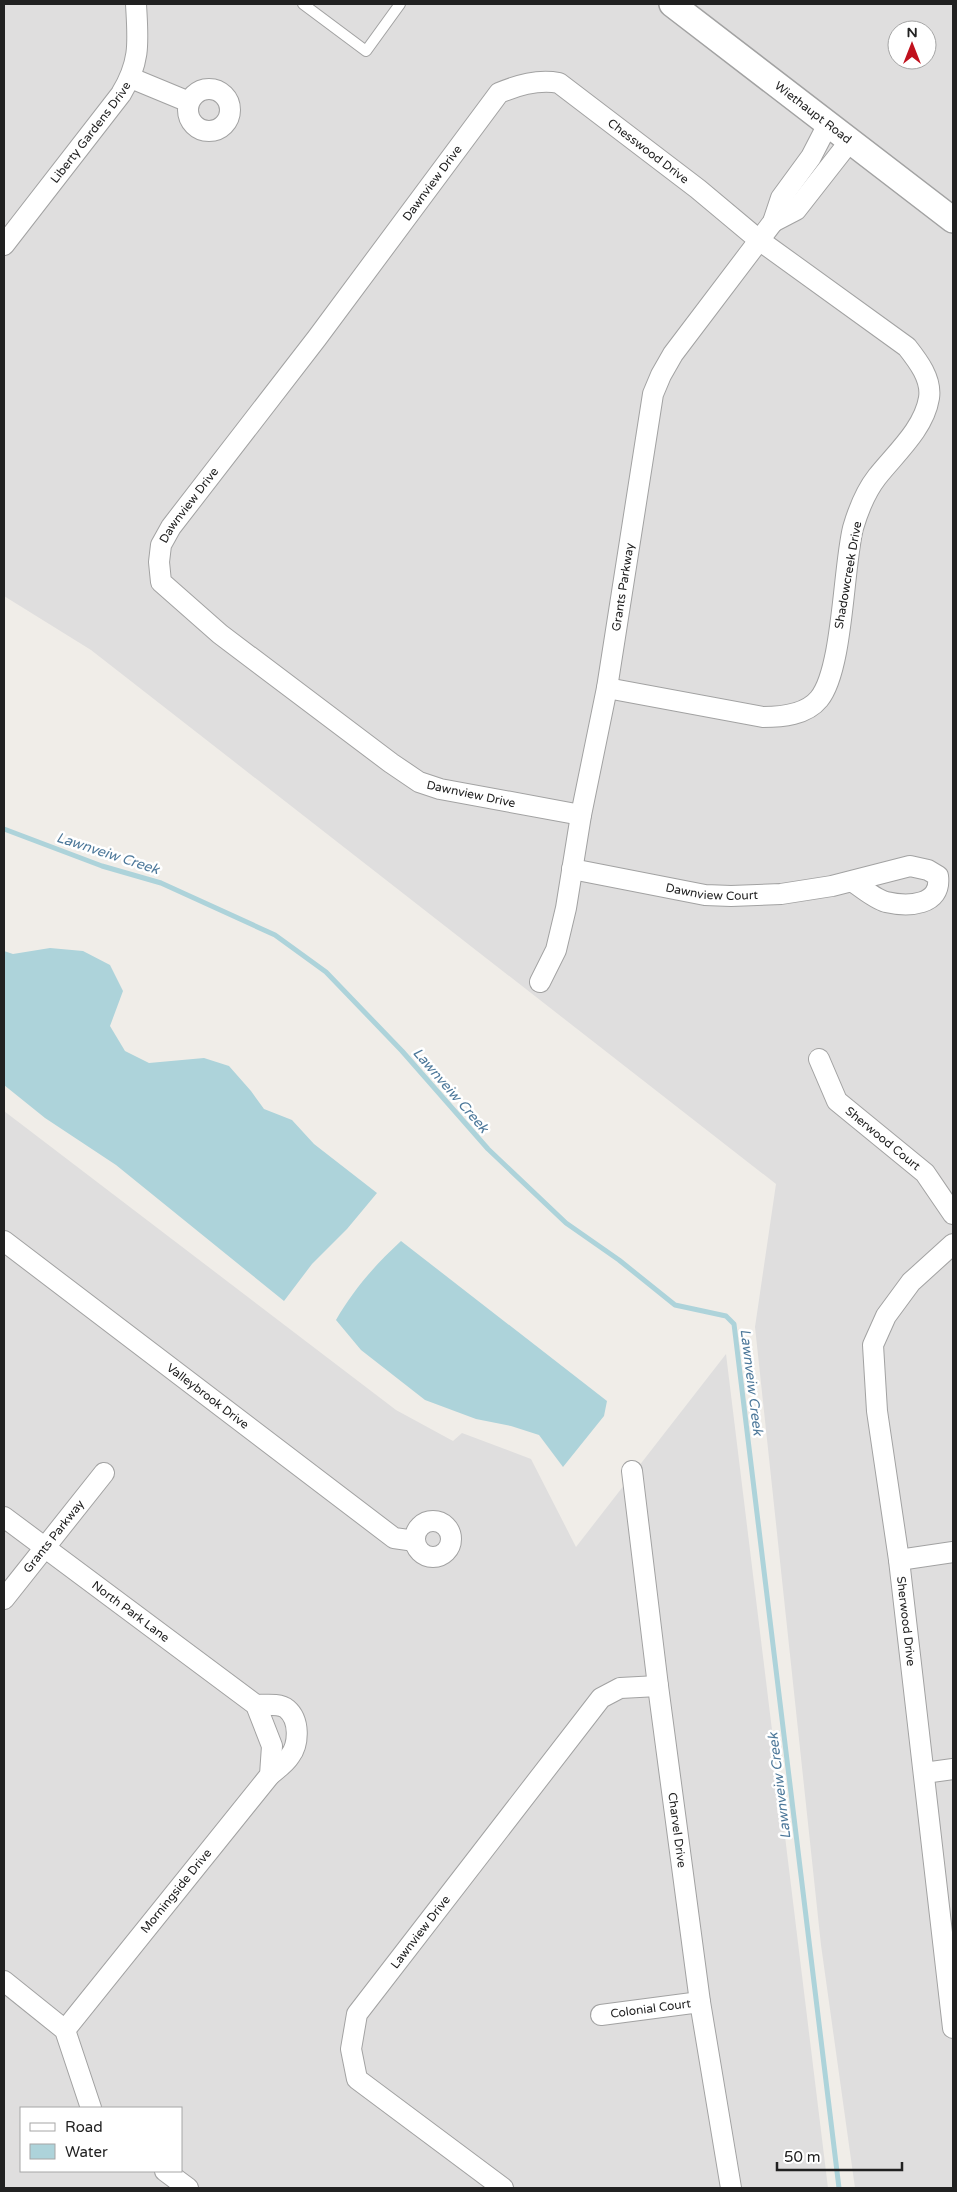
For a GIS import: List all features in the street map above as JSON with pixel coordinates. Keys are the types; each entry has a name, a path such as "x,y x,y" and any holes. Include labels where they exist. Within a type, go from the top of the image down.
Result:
{"street":[{"name":"Liberty Gardens Drive","path":"4,246 121,94 131,78 137,60 139,43 136,4"},
{"name":"Wiethaupt Road","path":"672,4 953,220"},
{"path":"131,78 189,102"},
{"name":"Chesswood Drive","path":"529,84 544,80 558,83 698,189 759,240"},
{"name":"Dawnview Drive","path":"529,84 499,94 317,338 171,527 161,545 159,562 161,582 220,634 419,782 488,799 581,815"},
{"name":"Grants Parkway","path":"540,982 556,950 607,688 653,394 673,354 773,222 781,198 811,157 828,124"},
{"name":"Grants Parkway","path":"773,222 796,210 850,141"},
{"name":"Shadowcreek Drive","path":"607,688 763,717 781,717 796,713 809,707 819,698 831,670 853,529 863,499 875,478 911,437 929,398 928,381 919,362 907,347 759,240"},
{"name":"Dawnview Court","path":"572,869 705,895 781,894 852,882"},
{"name":"Sherwood Court","path":"819,1059 837,1101 925,1173 953,1214"},
{"name":"Valleybrook Drive","path":"4,1241 394,1538 415,1541"},
{"name":"Sherwood Drive","path":"953,1244 911,1282 886,1316 873,1345 877,1410 899,1560 953,2028"},
{"name":"Charvel Drive","path":"632,1471 658,1686 700,2002 731,2188"},
{"name":"Grants Parkway","path":"4,1600 104,1473"},
{"name":"North Park Lane","path":"4,1517 256,1705"},
{"path":"899,1560 953,1552"},
{"name":"Lawnview Drive","path":"503,2188 357,2080 350,2049 357,2014 601,1698 620,1688 658,1686"},
{"path":"256,1705 280,1706 287,1709 294,1720 297,1733 291,1755 270,1775 272,1746 256,1705"},
{"path":"924,1773 953,1769"},
{"name":"Morningside Drive","path":"65,2030 270,1775"},
{"path":"4,1981 65,2030 91,2107"},
{"name":"Colonial Court","path":"601,2015 700,2002"},
{"path":"166,2172 188,2188"}],"lane":[{"path":"303,4 366,51 400,4"}],"shaded area":[{"path":"4,4 953,4 953,2188 855,2188 821,1945 755,1327 776,1184 91,650 4,596"},
{"path":"4,1111 396,1410 453,1441 462,1433 531,1459 576,1547 726,1354 828,2188 4,2188"}],"water":[{"path":"50,948 83,951 110,965 123,991 110,1026 125,1051 149,1063 204,1058 229,1066 264,1109 292,1120 314,1144 377,1193 347,1229 312,1264 284,1301 116,1165 45,1118 4,1085 4,951 13,954"},
{"path":"401,1241 607,1401 604,1416 563,1467 539,1435 511,1426 476,1419 425,1400 361,1350 336,1320 366,1278"}],"waterway":[{"name":"Lawnveiw Creek","path":"4,829 102,866 161,883 275,935 326,972 402,1051 488,1149 566,1223 619,1260 675,1305 726,1316 734,1324 839,2188"}]}
